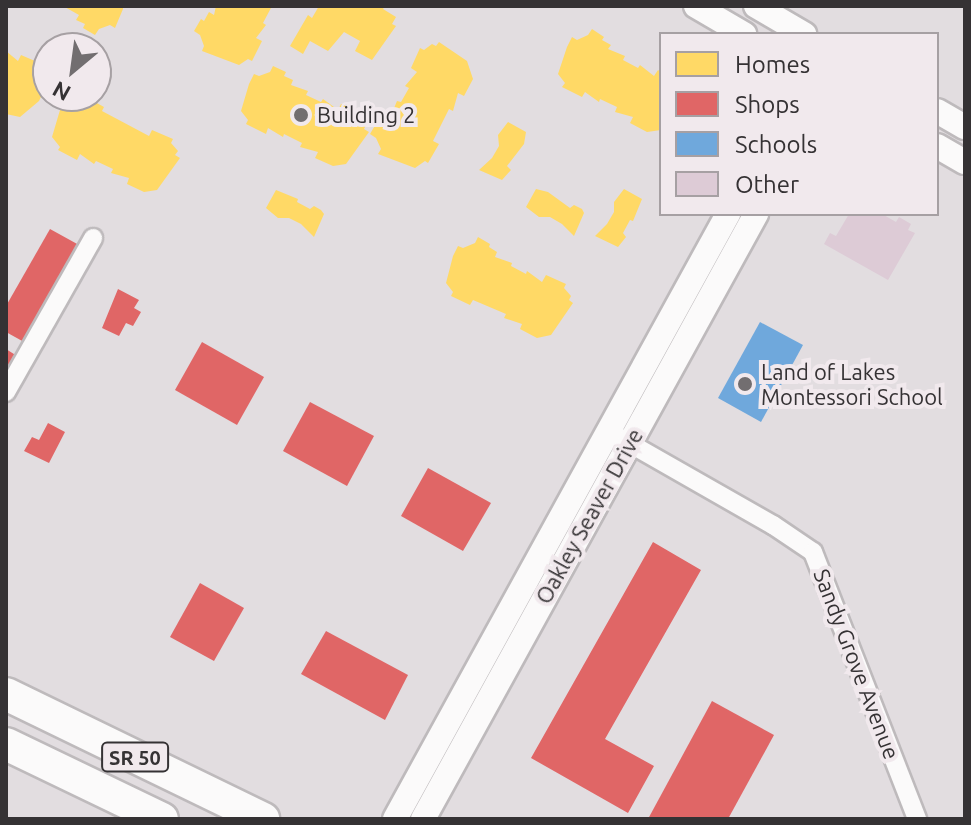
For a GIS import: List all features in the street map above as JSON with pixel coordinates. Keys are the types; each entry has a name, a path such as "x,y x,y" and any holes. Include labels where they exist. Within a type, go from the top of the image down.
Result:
{"highway":[{"name":"SR 50","path":"6,694 263,819"},
{"name":"SR 50","path":"6,744 162,819"}],"street":[{"path":"696,6 741,32"},
{"path":"756,6 801,32"},
{"path":"939,112 965,127"},
{"path":"939,147 965,162"},
{"name":"Oakley Seaver Drive","path":"423,819 619,437 694,275 727,216"},
{"name":"Oakley Seaver Drive","path":"395,819 619,437 716,287 755,216"},
{"path":"6,392 93,238"},
{"path":"694,275 716,287"},
{"name":"Sandy Grove Avenue","path":"619,437 773,525 813,552 828,582 917,819"}],"building: Homes":[{"path":"63,6 123,6 115,28 110,25 97,32 83,28 85,24 76,20 79,15"},
{"path":"216,6 272,6 263,23 266,25 256,38 262,41 252,61 248,59 239,65 202,51 204,46 200,35 194,31 209,12 214,15"},
{"path":"319,6 385,6 383,9 396,17 392,24 396,26 372,60 355,51 360,41 344,32 328,51 310,41 303,54 290,46 308,15 312,18"},
{"path":"592,29 611,45 608,49 625,56 623,60 638,68 640,65 654,76 659,71 659,130 647,132 630,123 633,117 615,112 617,107 600,99 599,102 585,92 582,97 562,87 565,83 558,74 572,37 577,40 588,35"},
{"path":"439,42 467,61 473,79 464,96 458,93 453,111 449,109 433,141 439,144 428,163 425,161 415,168 378,154 381,149 376,138 370,134 377,122 381,124 386,115 390,118 397,101 401,102 409,88 405,86 417,72 411,68 420,48 424,50"},
{"path":"6,51 18,61 21,55 32,60 32,107 20,117 6,114"},
{"name":"Building 2","path":"273,66 286,72 284,76 293,80 291,85 308,91 306,95 321,102 323,99 338,110 341,104 361,113 359,117 366,125 364,129 369,132 346,164 333,166 315,158 318,152 300,147 302,143 284,134 283,137 268,128 266,134 246,124 248,120 241,111 249,84 254,74 259,76 270,72"},
{"path":"59,112 104,112 149,136 152,130 173,139 171,143 178,151 175,155 180,158 157,190 144,192 127,184 129,178 111,173 113,169 96,161 94,164 80,154 77,160 58,150 60,147 52,137"},
{"path":"508,122 526,132 524,144 507,166 511,170 502,180 479,170 492,158 499,146 498,135"},
{"path":"536,189 548,192 570,208 574,205 582,209 584,213 574,236 562,224 550,217 539,217 526,207"},
{"path":"624,189 642,199 633,221 630,220 623,233 626,237 618,247 595,236 607,224 614,212 614,202"},
{"path":"276,190 298,199 297,202 310,209 314,206 321,210 324,214 314,237 301,224 289,218 278,218 266,208"},
{"path":"478,237 497,252 495,257 512,263 511,266 526,274 527,271 542,282 546,275 566,284 564,288 573,303 551,335 537,338 520,329 522,324 504,318 506,314 473,300 470,305 451,296 453,292 446,283 453,256 458,246 463,248 475,243"}],"building: Shops":[{"path":"50,229 79,245 24,342 6,332 6,306"},
{"path":"118,289 139,300 134,308 141,312 133,326 126,323 119,336 102,328"},
{"path":"202,342 264,377 237,425 175,390"},
{"path":"6,349 17,356 6,375"},
{"path":"310,402 374,436 347,486 283,451"},
{"path":"48,423 65,432 49,463 24,451 32,437 39,440"},
{"path":"428,468 491,503 463,551 401,516"},
{"path":"653,542 701,570 605,739 654,766 628,813 531,758"},
{"path":"200,583 244,608 214,661 170,637"},
{"path":"326,631 408,675 385,720 301,674"},
{"path":"712,701 774,735 728,819 648,819"}],"building: Schools":[{"path":"760,322 803,345 761,422 718,398"}],"building: Other":[{"path":"848,216 886,216 896,222 899,217 911,224 908,230 915,233 888,280 824,244 830,233 836,236"}],"place":[{"name":"Building 2","path":"301,115"},
{"name":"Land of Lakes Montessori School","path":"745,384"}]}
